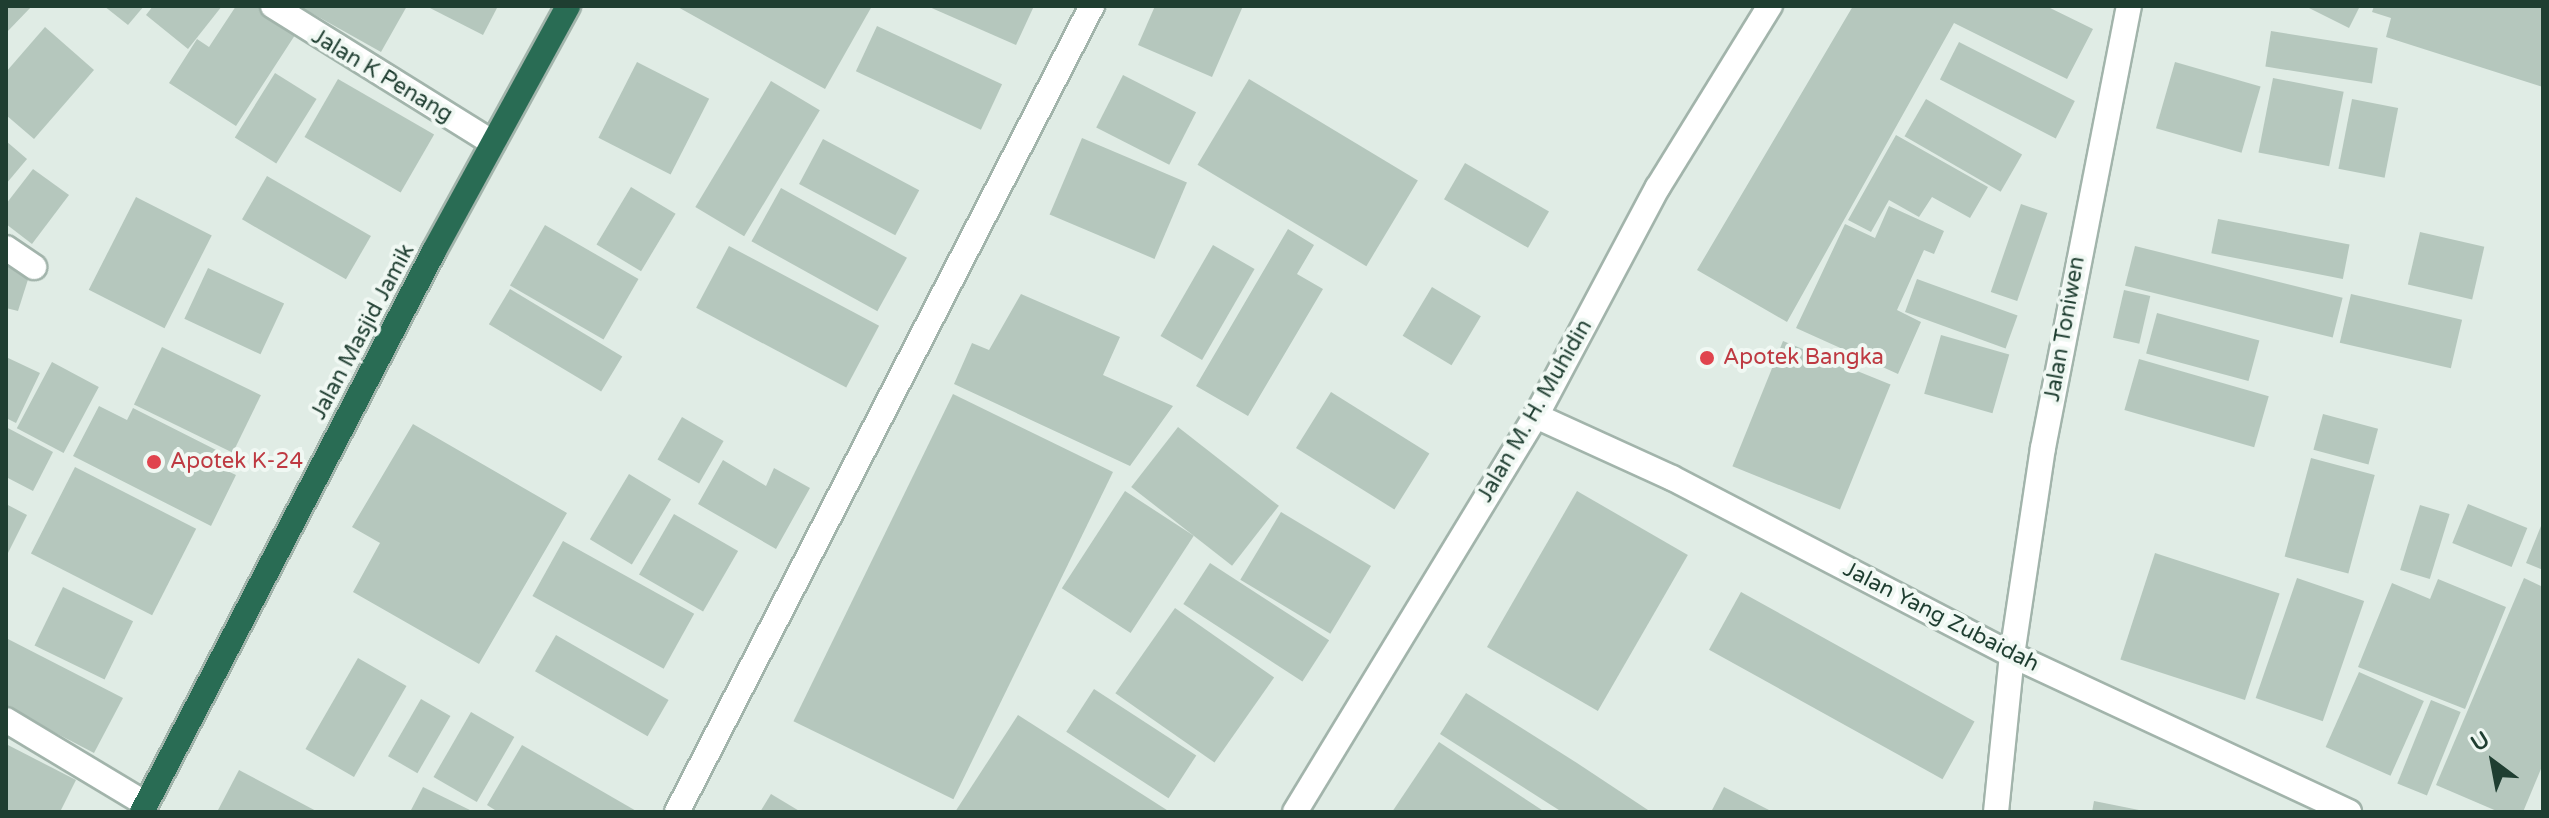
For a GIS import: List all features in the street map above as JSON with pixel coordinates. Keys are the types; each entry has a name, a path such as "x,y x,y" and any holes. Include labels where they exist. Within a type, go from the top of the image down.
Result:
{"highway":[{"name":"Jalan Masjid Jamik","path":"144,808 568,6"}],"street":[{"name":"Jalan K Penang","path":"273,6 493,143"},
{"path":"677,812 1092,6"},
{"name":"Jalan M. H. Muhidin","path":"1295,812 1536,416 1658,187 1770,6"},
{"name":"Jalan Toniwen","path":"1996,812 2012,655 2045,433 2129,6"},
{"path":"6,248 34,267"},
{"name":"Jalan Yang Zubaidah","path":"1536,416 1672,478 2012,655 2349,812"},
{"path":"6,720 144,808"}],"building":[{"path":"6,6 32,6 6,33"},
{"path":"104,6 144,6 128,25"},
{"path":"153,6 222,6 188,49 146,15"},
{"path":"236,6 257,6 297,32 236,126 169,83 197,39 209,47"},
{"path":"299,6 407,6 381,52"},
{"path":"426,6 498,6 483,35"},
{"path":"676,6 872,6 825,89"},
{"path":"927,6 1034,6 1016,45"},
{"path":"1155,6 1243,6 1212,77 1138,45"},
{"path":"1853,6 2046,6 2093,29 2067,79 1954,23 1787,322 1697,270"},
{"path":"2305,6 2360,6 2349,28"},
{"path":"2374,6 2543,6 2543,87 2386,37 2391,18 2372,12"},
{"path":"877,26 1002,84 981,130 856,71"},
{"path":"45,27 94,70 34,139 6,115 6,72"},
{"path":"2271,31 2378,48 2372,83 2265,67"},
{"path":"1959,42 2075,101 2056,138 1940,79"},
{"path":"637,62 709,99 671,175 598,138"},
{"path":"2175,62 2261,87 2242,153 2156,128"},
{"path":"275,73 317,99 276,163 235,137"},
{"path":"1123,75 1196,112 1169,165 1096,128"},
{"path":"2273,78 2344,92 2329,166 2258,153"},
{"path":"338,79 434,134 401,193 304,137"},
{"path":"1249,79 1418,180 1366,266 1197,165"},
{"path":"771,81 820,110 744,236 695,207"},
{"path":"1926,99 2022,154 2001,192 1904,136"},
{"path":"2352,99 2398,108 2385,178 2338,169"},
{"path":"1896,135 1988,187 1970,218 1932,197 1919,217 1889,200 1871,232 1848,220"},
{"path":"1082,138 1187,183 1155,259 1050,214"},
{"path":"823,139 919,190 895,235 799,184"},
{"path":"6,141 27,159 6,184"},
{"path":"1465,163 1549,212 1528,248 1444,199"},
{"path":"33,169 69,195 32,244 6,224 6,204"},
{"path":"267,176 371,236 346,279 242,219"},
{"path":"631,187 676,214 641,271 596,244"},
{"path":"781,188 907,258 877,311 751,241"},
{"path":"136,197 212,236 165,328 89,290"},
{"path":"2021,204 2047,213 2017,301 1991,292"},
{"path":"1889,206 1944,231 1934,254 1924,250 1897,310 1921,322 1898,374 1796,328 1845,224 1875,238"},
{"path":"2218,219 2350,245 2343,279 2211,253"},
{"path":"545,225 639,279 604,340 510,286"},
{"path":"1288,229 1314,245 1297,274 1323,289 1248,416 1196,386"},
{"path":"2420,232 2484,247 2472,299 2408,285"},
{"path":"1213,245 1255,269 1202,360 1160,336"},
{"path":"729,246 879,326 846,388 696,308"},
{"path":"2135,246 2343,298 2333,338 2125,286"},
{"path":"6,263 31,270 18,311 6,308"},
{"path":"208,268 284,303 260,354 184,319"},
{"path":"1917,279 2018,316 2006,348 1905,312"},
{"path":"1432,287 1481,316 1452,365 1403,336"},
{"path":"510,289 622,356 601,392 489,324"},
{"path":"2124,290 2150,296 2139,344 2113,338"},
{"path":"1021,294 1120,337 1103,375 1173,406 1130,466 954,384 972,343 989,350"},
{"path":"2351,294 2462,320 2451,368 2340,343"},
{"path":"2157,313 2259,340 2249,381 2146,354"},
{"path":"1941,335 2009,355 1992,413 1924,394"},
{"path":"1783,341 1891,384 1840,510 1732,466"},
{"path":"162,347 261,395 233,453 134,405"},
{"path":"6,357 40,373 16,423 6,418"},
{"path":"2139,359 2269,396 2254,447 2124,410"},
{"path":"52,362 99,387 64,453 17,428"},
{"path":"1331,392 1429,453 1394,509 1296,448"},
{"path":"953,394 1113,472 953,799 793,721"},
{"name":"Apotek K-24","path":"99,406 127,420 133,408 228,456 221,468 236,475 211,526 73,456"},
{"path":"2323,414 2378,429 2368,464 2313,450"},
{"path":"682,417 724,441 699,483 658,459"},
{"path":"413,424 567,513 479,664 353,592 380,543 352,527"},
{"path":"6,427 53,452 33,491 6,477"},
{"path":"1178,427 1279,506 1232,566 1131,487"},
{"path":"2311,458 2375,475 2348,574 2285,557"},
{"path":"723,460 766,486 774,468 810,488 776,549 698,504"},
{"path":"75,467 196,529 152,615 31,553"},
{"path":"629,474 671,499 632,564 590,539"},
{"path":"1125,491 1194,536 1131,633 1062,588"},
{"path":"1577,491 1688,555 1598,711 1487,647"},
{"path":"6,504 27,515 6,557"},
{"path":"2468,504 2527,528 2512,567 2452,543"},
{"path":"2420,505 2450,514 2430,579 2400,570"},
{"path":"1281,512 1371,566 1330,634 1240,580"},
{"path":"674,514 738,551 703,612 639,575"},
{"path":"2543,521 2543,570 2526,563"},
{"path":"563,541 694,614 664,669 532,596"},
{"path":"2155,553 2280,593 2245,700 2120,660"},
{"path":"1210,563 1329,640 1302,681 1183,604"},
{"path":"2297,578 2364,601 2323,721 2256,698"},
{"path":"2524,578 2543,587 2543,764 2523,812 2499,812 2436,785"},
{"path":"2438,579 2506,607 2465,709 2358,667 2392,583 2430,599"},
{"path":"63,587 133,621 105,680 35,645"},
{"path":"1741,592 1975,721 1943,779 1709,650"},
{"path":"1175,608 1274,677 1214,763 1115,693"},
{"path":"556,635 669,700 648,736 535,671"},
{"path":"6,638 123,698 94,753 6,707"},
{"path":"358,658 406,686 354,777 306,749"},
{"path":"2359,672 2424,701 2391,776 2326,747"},
{"path":"1094,689 1196,755 1169,798 1066,732"},
{"path":"1466,693 1651,812 1562,812 1440,734"},
{"path":"421,699 450,716 417,773 388,756"},
{"path":"2431,700 2461,712 2427,795 2397,783"},
{"path":"471,712 514,737 477,802 434,777"},
{"path":"1018,715 1170,812 955,812"},
{"path":"1439,742 1545,812 1392,812"},
{"path":"6,744 76,780 60,812 6,812"},
{"path":"522,745 638,812 498,812 487,805"},
{"path":"239,770 318,812 217,812"},
{"path":"423,787 474,812 410,812"},
{"path":"1724,787 1769,810 1768,812 1711,812"},
{"path":"771,794 801,812 760,812"},
{"path":"2094,801 2144,811 2144,812 2092,812"}],"place":[{"name":"Apotek Bangka","path":"1707,358"},
{"name":"Apotek K-24","path":"154,462"}]}
